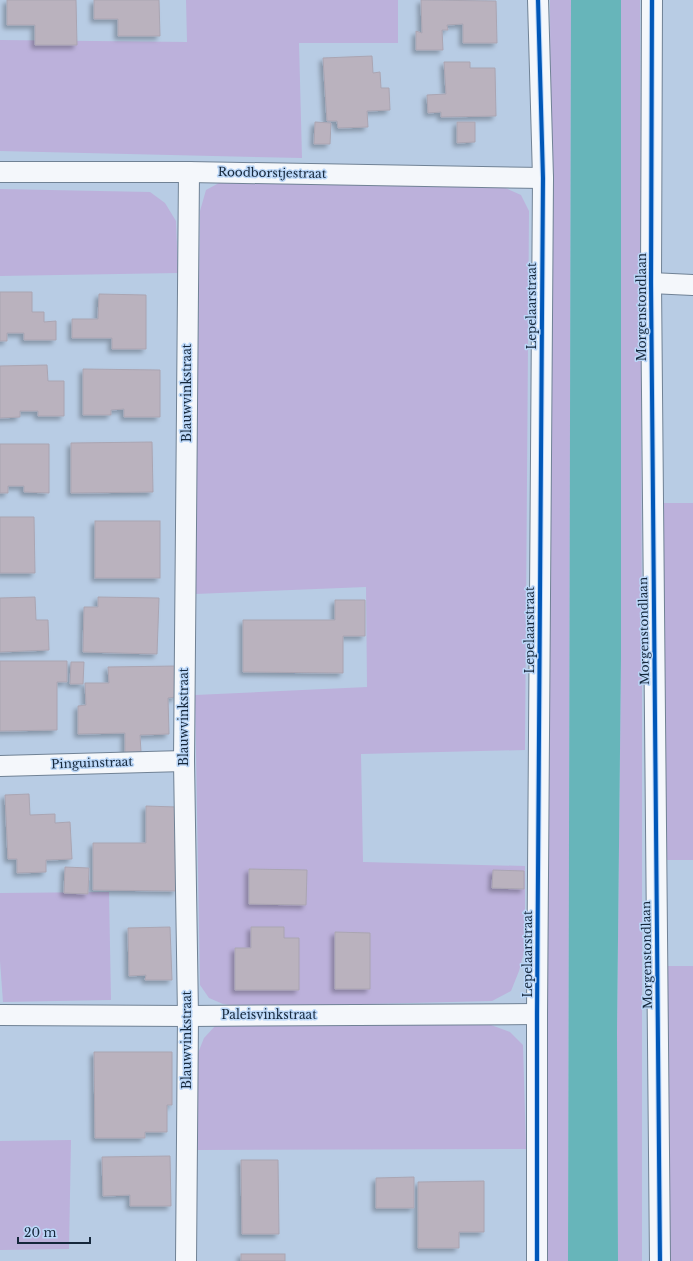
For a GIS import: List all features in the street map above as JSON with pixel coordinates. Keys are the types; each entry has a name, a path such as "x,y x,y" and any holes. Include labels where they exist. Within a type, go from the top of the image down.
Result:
{"street":[{"name":"Lepelaarstraat","path":"538,0 543,178 538,1261"},
{"name":"Morgenstondlaan","path":"652,0 651,283 660,1261"},
{"name":"Roodborstjestraat","path":"0,172 189,172 543,178"},
{"name":"Blauwvinkstraat","path":"186,1261 188,1016 184,761 189,172"},
{"path":"651,283 693,284"},
{"name":"Pinguinstraat","path":"0,766 184,761"},
{"name":"Paleisvinkstraat","path":"0,1015 188,1016 538,1014"}],"shaded area":[{"path":"186,0 398,0 398,43 299,43 302,158 0,151 0,40 187,42"},
{"path":"550,0 571,0 568,1261 546,1261 551,278"},
{"path":"571,0 621,0 621,658 617,1033 618,1261 568,1261"},
{"path":"621,0 640,0 642,1261 618,1261 617,1033 621,658"},
{"path":"219,183 503,187 521,195 529,211 525,750 361,754 363,862 525,866 525,948 519,971 511,991 492,1001 243,1007 223,1004 209,998 200,985 195,695 367,687 366,587 195,594 200,211 206,190"},
{"path":"0,189 150,192 165,203 176,221 178,273 0,276"},
{"path":"662,503 693,503 693,860 663,860"},
{"path":"109,892 111,1000 3,1002 0,961 0,893"},
{"path":"662,966 693,966 693,1261 662,1261"},
{"path":"216,1025 491,1025 510,1032 523,1045 526,1149 197,1150 198,1053 204,1038"},
{"path":"71,1140 69,1249 0,1250 0,1141"}],"building":[{"path":"7,0 76,0 77,45 35,45 35,25 7,25"},
{"path":"94,0 159,0 160,36 118,36 118,19 94,19"},
{"path":"421,0 496,1 497,43 463,43 463,24 447,25 448,30 442,30 443,50 416,50 416,31 422,33"},
{"path":"372,56 373,73 380,72 381,88 389,88 390,110 367,111 368,127 338,128 337,121 327,121 323,58"},
{"path":"444,62 470,62 470,68 495,68 496,116 441,117 441,112 428,113 427,95 446,94"},
{"path":"315,122 331,123 330,144 314,144"},
{"path":"457,122 475,122 475,142 457,143"},
{"path":"0,292 32,292 32,312 44,312 44,322 56,321 56,340 24,340 24,333 7,333 7,341 0,341"},
{"path":"99,294 146,295 146,349 112,349 112,338 72,338 72,319 98,319"},
{"path":"47,365 48,381 64,381 64,416 38,416 38,411 20,411 20,417 0,418 0,366"},
{"path":"83,369 160,370 160,417 124,417 124,409 111,410 111,415 83,415"},
{"path":"152,442 153,492 71,493 71,443"},
{"path":"0,444 49,444 49,493 24,492 24,486 8,486 8,493 0,493"},
{"path":"0,517 34,517 35,573 0,573"},
{"path":"95,521 160,521 160,578 95,578"},
{"path":"35,597 36,620 48,620 49,650 0,652 0,598"},
{"path":"98,597 159,598 157,654 83,652 84,607 98,607"},
{"path":"335,600 365,600 365,636 343,636 343,673 243,672 243,620 335,620"},
{"path":"0,661 67,661 67,682 57,682 57,730 0,731"},
{"path":"71,662 84,662 83,684 70,684"},
{"path":"176,666 176,697 168,698 169,734 140,735 141,752 125,753 125,733 78,734 78,706 86,705 85,683 109,683 108,667"},
{"path":"29,794 30,815 55,814 55,823 70,822 72,859 46,860 46,872 17,873 17,859 8,859 5,795"},
{"path":"146,806 177,807 176,891 93,890 93,843 146,843"},
{"path":"65,867 89,868 88,894 64,893"},
{"path":"249,869 307,870 306,905 249,904"},
{"path":"493,870 524,871 524,889 492,888"},
{"path":"170,927 172,980 145,980 146,975 129,976 128,928"},
{"path":"251,927 284,927 284,938 299,938 299,990 235,990 235,948 251,948"},
{"path":"335,932 370,933 370,989 335,989"},
{"path":"94,1052 172,1052 172,1105 167,1105 167,1132 145,1132 145,1138 95,1138"},
{"path":"170,1156 171,1206 130,1206 130,1195 103,1196 102,1157"},
{"path":"241,1160 278,1160 279,1234 242,1234"},
{"path":"414,1177 414,1208 376,1208 376,1178"},
{"path":"484,1181 484,1232 459,1232 459,1248 418,1248 418,1182"},
{"path":"241,1254 285,1254 285,1261 241,1261"}],"cycle path":[{"path":"537,1261 537,1014 543,178 538,0"},
{"path":"652,0 651,283 660,1261"}]}
